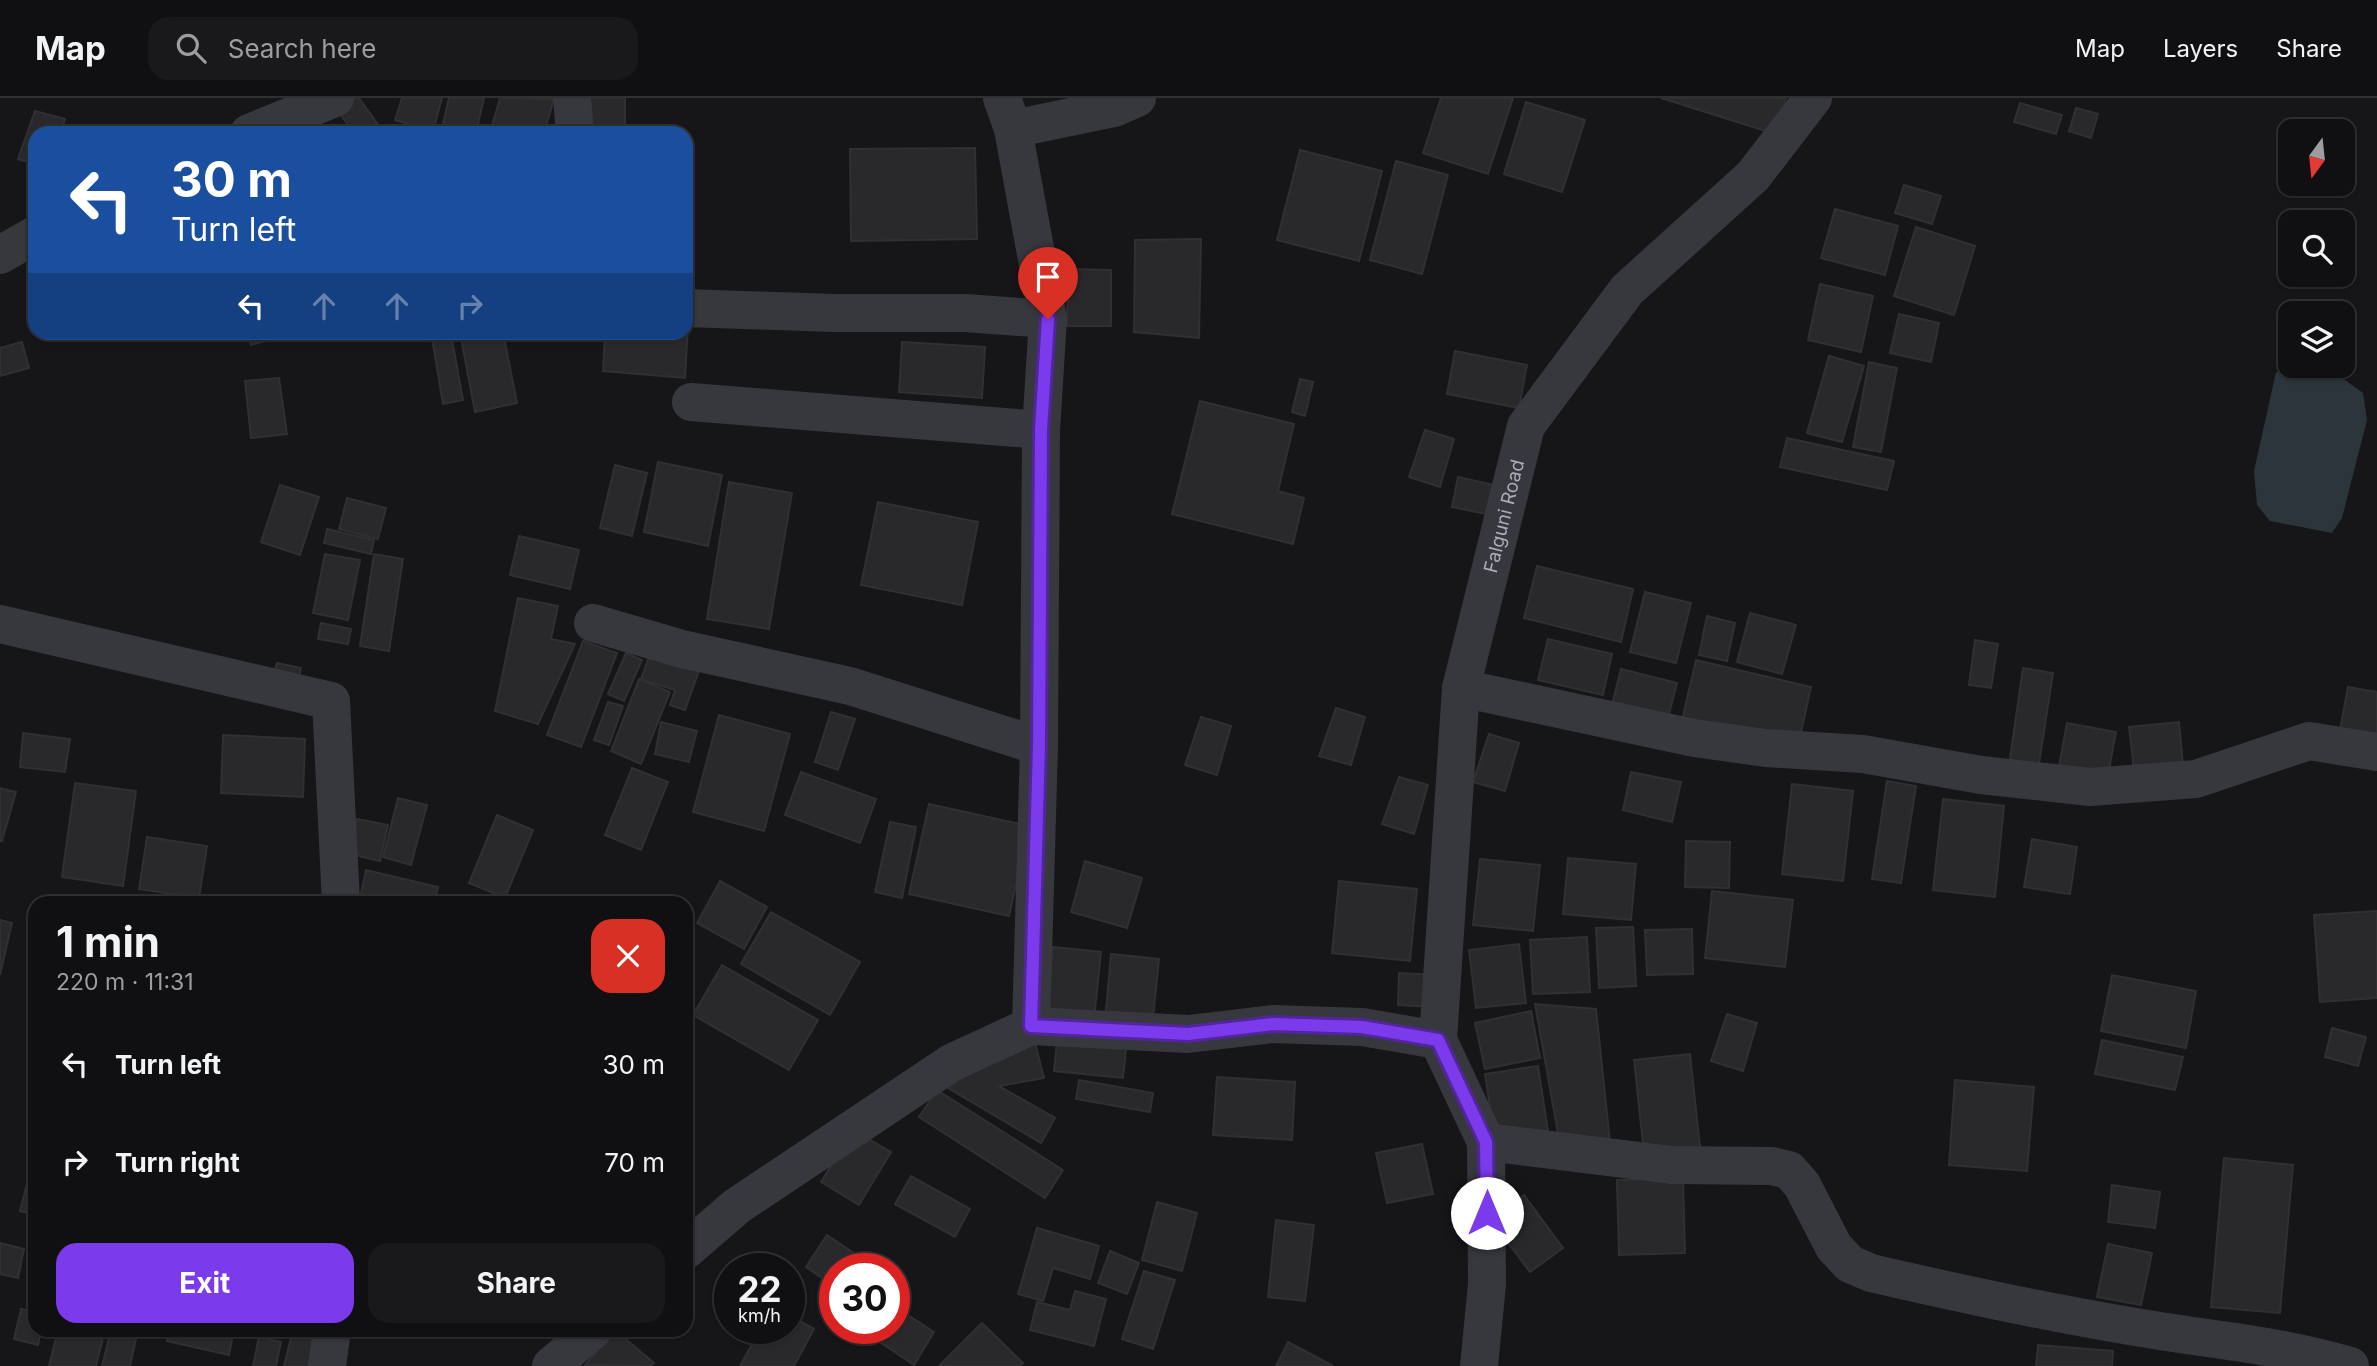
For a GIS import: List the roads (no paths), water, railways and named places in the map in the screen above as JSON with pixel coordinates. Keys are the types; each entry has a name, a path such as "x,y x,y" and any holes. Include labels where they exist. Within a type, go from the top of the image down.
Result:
{"street":[{"path":"266,126 335,98"},
{"path":"572,98 574,126"},
{"path":"1031,1026 1039,746 1041,430 1048,319 1007,113 1114,107 1137,98"},
{"name":"Falguni Road","path":"1438,1040 1461,688 1526,426 1627,290 1753,176 1813,98"},
{"path":"0,255 28,239"},
{"path":"693,308 833,313 965,313 1048,319"},
{"path":"691,402 1041,430"},
{"path":"593,623 682,649 850,686 1039,746"},
{"path":"0,624 331,701 341,896"},
{"path":"1461,688 1694,738 1766,748 1863,754 1981,775 2091,787 2196,779 2309,741 2377,752"},
{"path":"693,1244 737,1206 951,1063 1031,1026 1188,1034 1273,1024 1362,1027 1438,1040 1486,1142 1487,1284 1479,1366"},
{"path":"1486,1142 1672,1165 1772,1166 1788,1170 1802,1185 1834,1247 1850,1264 1871,1273 2048,1311 2313,1355 2350,1366"},
{"path":"327,1366 331,1337"},
{"path":"551,1366 585,1337"}]}
